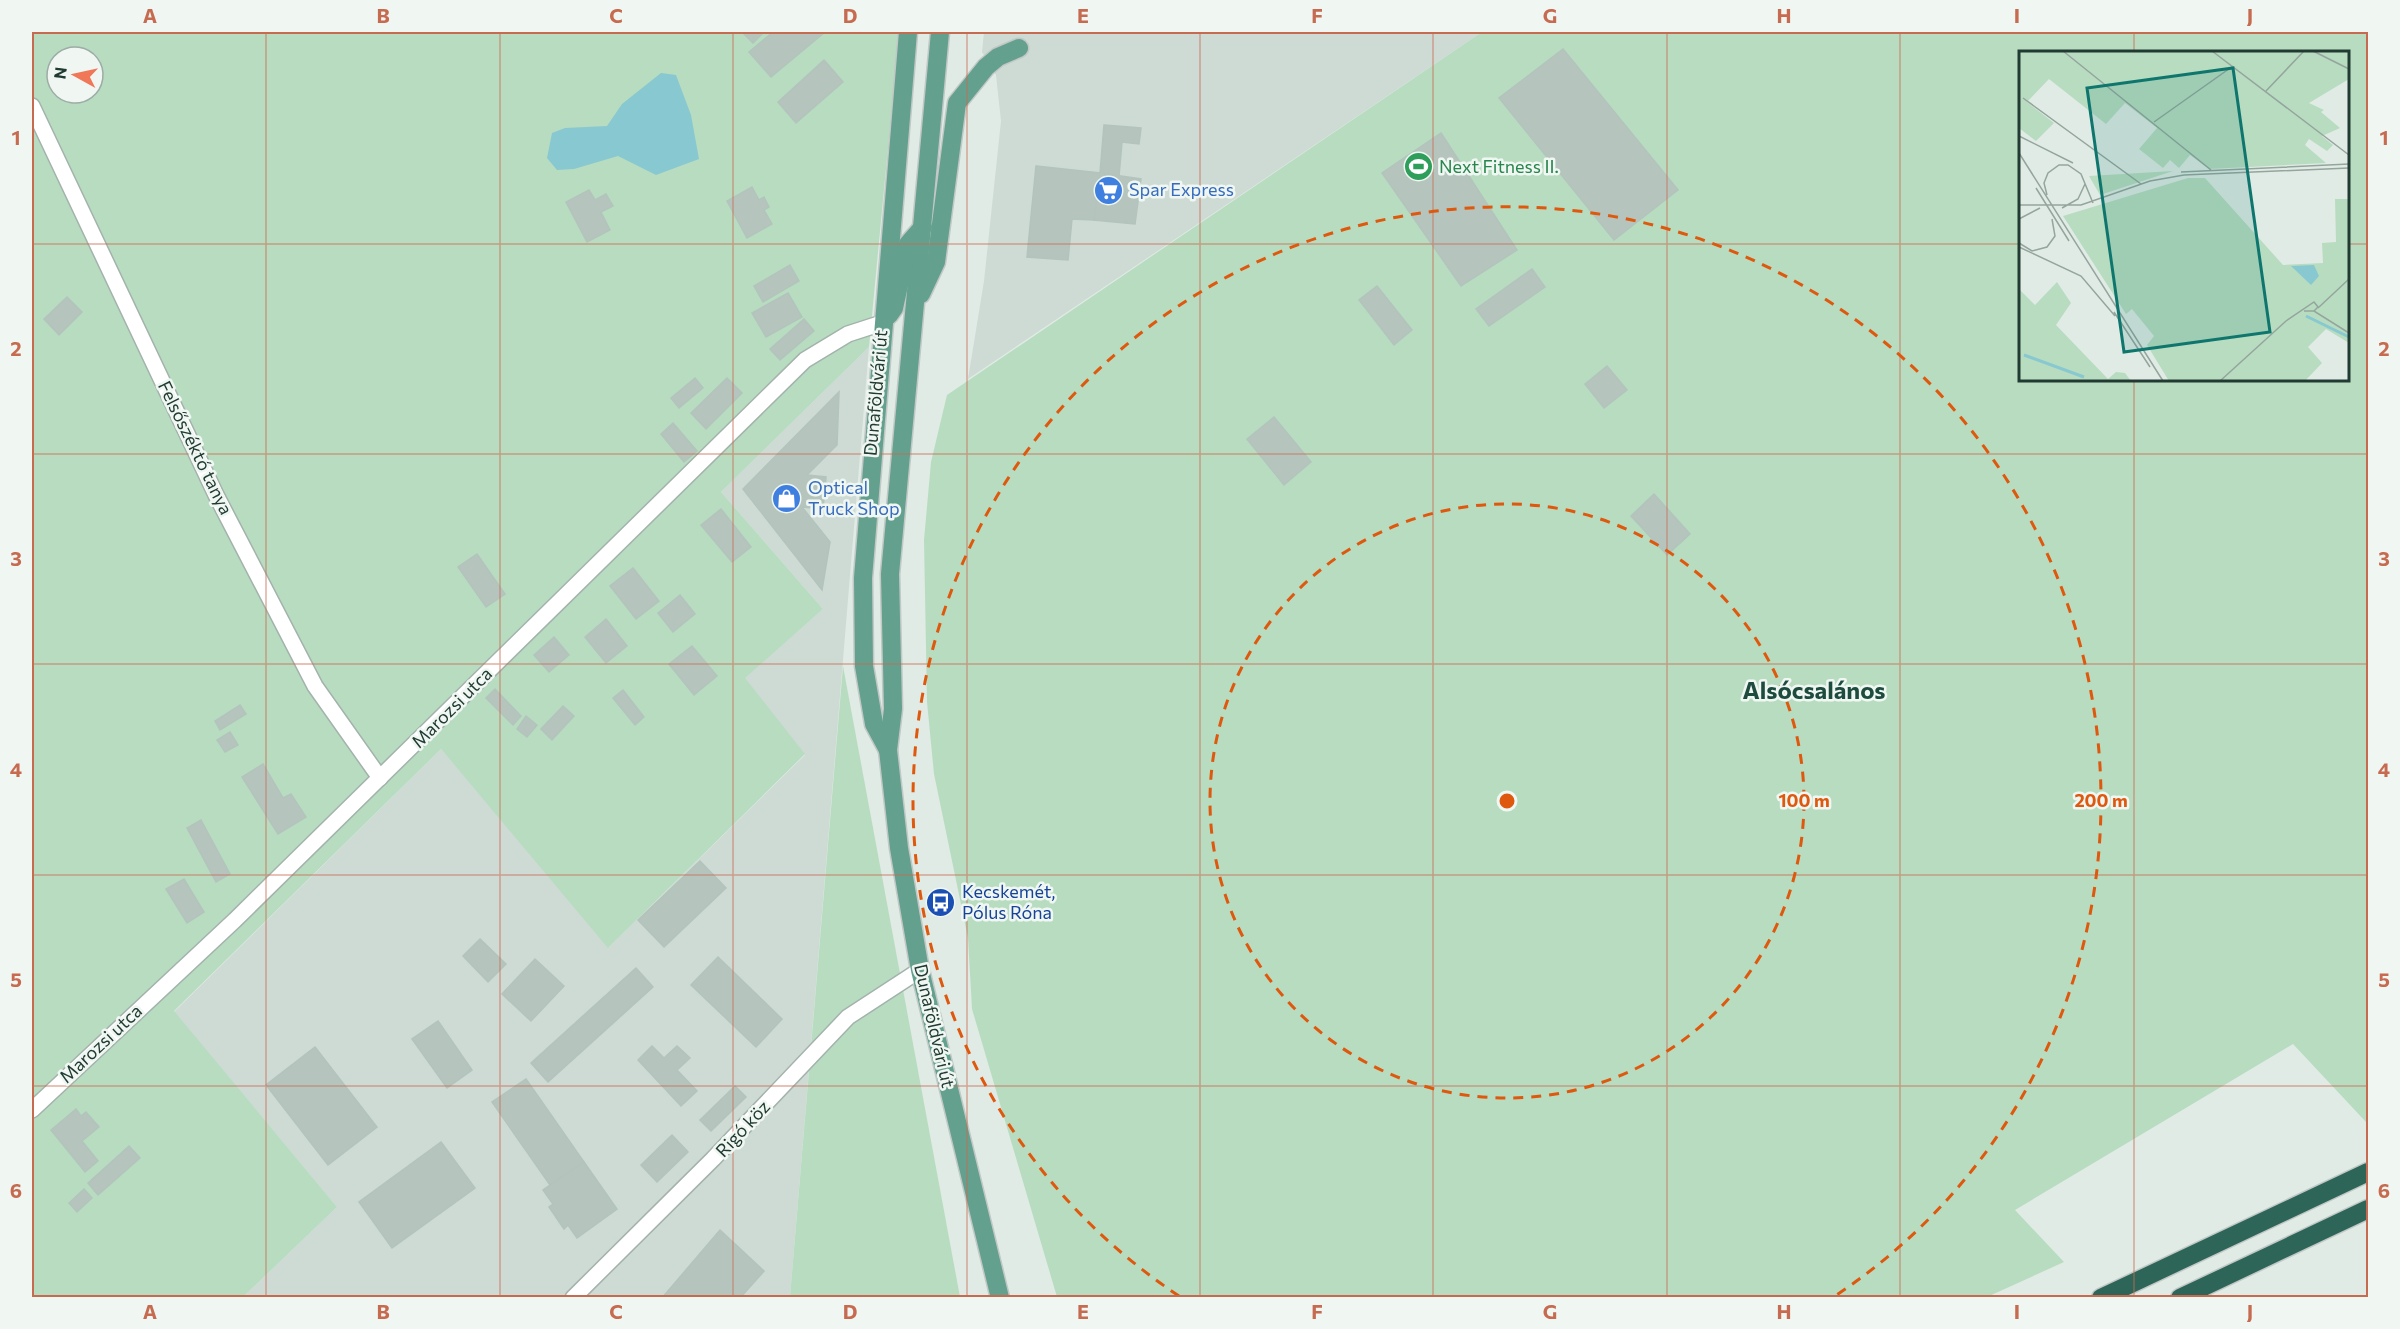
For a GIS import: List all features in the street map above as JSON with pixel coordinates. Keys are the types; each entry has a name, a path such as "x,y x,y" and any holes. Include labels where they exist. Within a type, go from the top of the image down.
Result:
{"highway":[{"path":"2101,1298 2368,1172"},
{"path":"2180,1298 2368,1209"}],"main road":[{"name":"Dunaföldvári út","path":"888,750 874,724 864,666 863,614 866,519 908,32"},
{"name":"Dunaföldvári út","path":"940,32 890,574 893,709 888,750 899,848 920,970 1000,1298"},
{"path":"915,307 936,262 957,103 986,67 998,57 1019,48"},
{"path":"882,323 894,308 908,244 923,227"}],"street":[{"name":"Felsőszéktó tanya","path":"32,106 216,495 309,675 380,778"},
{"name":"Marozsi utca","path":"32,1110 235,920 805,360 848,334 882,323"},
{"name":"Rigó köz","path":"573,1298 713,1160 848,1017 920,970"}],"shaded area":[{"path":"984,32 1482,32 968,379 984,281 1001,121 996,75 982,52"},
{"path":"869,347 790,1297 243,1297 337,1207 174,1012 441,749 609,947 805,755 744,678 823,609 721,492"}],"green space":[{"path":"32,32 899,32 869,347 721,492 823,609 745,678 805,754 608,948 441,749 174,1011 337,1207 243,1297 32,1297"},
{"path":"1482,32 2368,32 2368,1120 2366,1122 2293,1044 2015,1210 2064,1262 1987,1297 1057,1297 972,1009 968,938 934,774 927,702 924,540 931,462 947,395"},
{"path":"843,666 960,1297 790,1297"}],"water":[{"path":"661,73 676,75 691,115 699,159 656,175 618,156 574,169 557,170 547,158 552,133 565,128 607,126 622,104"}],"building":[{"path":"742,32 764,32 753,43"},
{"path":"773,32 825,32 771,77 749,52"},
{"path":"1563,49 1678,190 1614,240 1499,98"},
{"path":"824,60 843,82 796,123 778,102"},
{"path":"1104,125 1141,128 1139,144 1122,142 1119,176 1100,173"},
{"path":"1441,133 1517,250 1461,286 1382,173"},
{"path":"1036,166 1100,173 1094,220 1072,219 1068,260 1027,257"},
{"path":"1100,173 1141,179 1135,224 1094,220"},
{"path":"752,187 759,200 764,197 769,207 764,210 772,224 747,238 727,201"},
{"path":"589,190 595,200 606,194 613,206 601,212 610,230 587,242 566,202"},
{"path":"790,265 799,281 763,302 754,286"},
{"path":"1532,269 1545,287 1489,326 1476,309"},
{"path":"1377,286 1412,330 1394,345 1359,300"},
{"path":"788,293 802,317 766,337 752,313"},
{"path":"67,297 82,312 59,335 44,319"},
{"path":"804,319 814,331 780,360 770,349"},
{"path":"1607,366 1627,390 1604,408 1585,384"},
{"path":"695,378 703,388 679,408 671,398"},
{"path":"727,378 742,393 706,429 691,413"},
{"name":"Optical Truck Shop","path":"839,392 837,445 807,475 826,477 823,509 802,507 830,542 822,590 743,489"},
{"path":"1274,417 1311,462 1284,485 1247,439"},
{"path":"673,423 697,451 684,462 661,434"},
{"path":"1654,494 1690,534 1667,555 1631,516"},
{"path":"721,509 751,547 732,562 701,525"},
{"path":"477,554 505,594 486,607 458,567"},
{"path":"633,568 659,601 636,619 610,586"},
{"path":"680,595 695,614 673,632 658,613"},
{"path":"606,619 627,646 606,663 585,637"},
{"path":"554,637 569,655 549,672 534,655"},
{"path":"692,646 717,676 694,695 669,664"},
{"path":"495,689 521,716 513,725 486,698"},
{"path":"623,690 644,717 635,725 613,698"},
{"path":"240,705 246,714 220,730 215,721"},
{"path":"563,706 574,716 552,740 541,729"},
{"path":"526,716 537,725 527,737 517,729"},
{"path":"230,732 238,745 225,752 217,740"},
{"path":"263,764 283,798 291,794 306,817 278,834 242,777"},
{"path":"201,820 230,874 216,882 187,828"},
{"path":"700,861 726,888 664,947 638,920"},
{"path":"184,879 204,912 187,923 166,889"},
{"path":"480,939 506,964 488,982 463,956"},
{"path":"718,957 782,1019 756,1047 691,985"},
{"path":"535,959 564,986 531,1021 502,994"},
{"path":"636,968 653,987 548,1082 531,1063"},
{"path":"438,1021 472,1070 447,1088 412,1039"},
{"path":"652,1046 664,1058 677,1046 690,1058 677,1070 697,1091 681,1106 638,1060"},
{"path":"315,1047 377,1127 328,1165 266,1085"},
{"path":"526,1079 584,1162 550,1185 492,1102"},
{"path":"735,1086 746,1097 711,1131 700,1120"},
{"path":"76,1109 81,1116 86,1112 99,1127 82,1141 98,1161 85,1172 51,1130"},
{"path":"672,1135 688,1152 657,1182 641,1165"},
{"path":"441,1142 475,1188 392,1248 359,1202"},
{"path":"129,1146 140,1158 98,1195 88,1183"},
{"path":"584,1162 617,1209 577,1238 568,1225 564,1229 549,1207 553,1204 543,1190"},
{"path":"84,1189 92,1198 77,1212 69,1203"},
{"path":"720,1230 764,1271 740,1298 662,1298"}],"place":[{"name":"Next Fitness II.","path":"1418,167"},
{"name":"Spar Express","path":"1108,190"},
{"name":"Optical Truck Shop","path":"787,498"},
{"name":"Kecskemét, Pólus Róna","path":"941,902"}],"district":[{"name":"Alsócsalános","path":"1814,691"}]}
